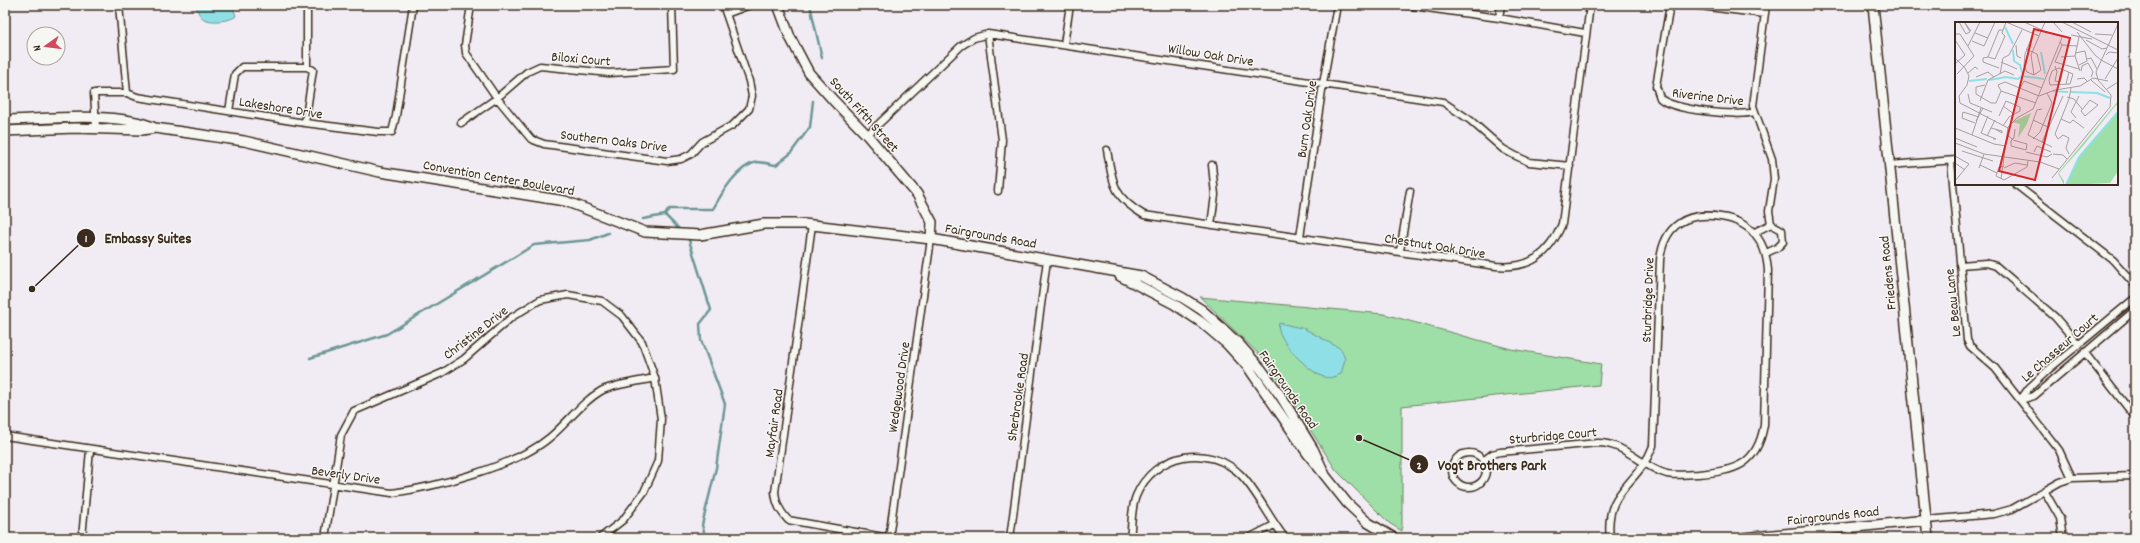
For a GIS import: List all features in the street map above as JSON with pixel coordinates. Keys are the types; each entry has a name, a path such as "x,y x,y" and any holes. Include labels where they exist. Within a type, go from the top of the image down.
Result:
{"street":[{"path":"119,5 127,93"},
{"path":"307,5 307,67"},
{"name":"Lakeshore Drive","path":"96,118 94,93 127,93 137,97 305,123 378,132 392,132 396,116 413,5"},
{"name":"Southern Oaks Drive","path":"471,5 465,45 466,53 497,98 531,139 537,142 667,161 681,159 691,154 702,142 733,125 749,109 752,96 749,80 723,5"},
{"name":"Biloxi Court","path":"461,123 497,98 527,72 540,66 610,73 674,69 672,5"},
{"path":"726,14 750,5"},
{"name":"South Fifth Street","path":"778,5 790,37 809,72 834,101 867,135 905,180 929,214 932,222 931,239"},
{"path":"1064,44 1070,5"},
{"name":"Burn Oak Drive","path":"1300,237 1323,84 1337,5"},
{"path":"1405,5 1499,18 1585,33"},
{"path":"1499,18 1501,5"},
{"name":"Chestnut Oak Drive","path":"1107,150 1113,182 1122,200 1144,216 1400,251 1502,267 1520,266 1533,261 1551,246 1562,224 1585,33 1590,5"},
{"name":"Riverine Drive","path":"1670,5 1656,86 1660,98 1666,104 1740,114 1754,112"},
{"path":"1692,5 1765,14"},
{"path":"1766,5 1753,100 1754,112 1772,159 1774,179 1769,213 1771,224"},
{"name":"Friedens Road","path":"1872,5 1928,538"},
{"path":"988,34 1002,140 998,191"},
{"name":"Willow Oak Drive","path":"867,135 961,46 974,38 988,34 1064,44 1443,102 1470,120 1514,155 1529,162 1570,166"},
{"path":"229,111 235,74 242,67 307,67 313,70 305,123"},
{"path":"96,118 96,128"},
{"name":"Convention Center Boulevard","path":"5,120 96,118 143,123 155,128 244,141 380,172 565,201 623,225 646,232 663,235 712,233 764,224 812,225 931,239"},
{"name":"Convention Center Boulevard","path":"5,131 96,128 142,130 155,128"},
{"path":"1889,166 1953,160"},
{"name":"Le Beau Lane","path":"1953,160 1960,264 1970,346 1995,368 2059,450 2072,478"},
{"path":"1211,225 1215,195 1212,165"},
{"path":"2016,185 2113,260 2135,285"},
{"path":"1400,251 1410,191"},
{"name":"Sturbridge Drive","path":"1610,538 1609,521 1613,502 1646,463 1654,446 1660,260 1664,242 1674,227 1682,221 1697,216 1727,218 1748,227 1766,253 1768,277 1764,425 1761,439 1755,452 1740,466 1721,472 1668,474 1646,463"},
{"path":"1753,233 1771,224"},
{"path":"1766,253 1777,248 1783,242 1782,230 1771,224"},
{"name":"Mayfair Road","path":"812,225 776,484 776,501 780,512 788,520 889,538"},
{"name":"Fairgrounds Road","path":"931,239 1116,273 1141,276 1183,298 1202,310 1238,343 1261,369 1280,395 1313,449 1325,475 1347,503 1367,522 1394,538"},
{"name":"Wedgewood Drive","path":"889,538 931,239"},
{"name":"Sherbrooke Road","path":"1010,538 1047,260"},
{"path":"1960,264 1986,263 1996,266 2055,317 2079,345"},
{"name":"Christine Drive","path":"326,538 341,435 354,411 442,373 464,358 512,317 540,300 568,295 602,301 622,316 642,342 655,378 661,419 658,461 644,492 623,520 600,538"},
{"name":"Le Chasseur Court","path":"2020,400 2029,388 2048,370 2135,298"},
{"name":"Le Chasseur Court","path":"2020,400 2034,396 2135,310"},
{"path":"2085,353 2135,417"},
{"name":"Beverly Drive","path":"5,436 90,450 392,493 422,489 516,459 549,438 576,410 602,390 655,378"},
{"name":"Sturbridge Court","path":"1483,461 1492,454 1500,452 1598,442 1621,448 1646,463"},
{"path":"82,538 90,450"},
{"path":"1474,453 1483,461 1486,472 1479,484 1465,486 1454,478 1452,473 1453,464 1459,456 1474,453"},
{"path":"1130,538 1136,497 1155,468 1166,462 1196,456 1216,458 1242,476 1274,525 1285,538"},
{"path":"1927,520 1994,514 2012,509 2045,492 2060,482 2072,478 2135,476"},
{"path":"2045,492 2060,518 2063,538"},
{"name":"Fairgrounds Road","path":"1742,538 1927,520"},
{"path":"1249,538 1274,525"},
{"path":"1850,527 1850,538"}],"green space":[{"path":"1200,297 1384,314 1511,349 1601,364 1599,385 1402,406 1402,531 1389,523 1336,470 1267,362"}],"water":[{"path":"196,5 232,5 236,16 226,20 207,20 202,18"},
{"path":"1279,323 1305,329 1341,349 1345,359 1341,374 1326,378 1310,369 1287,346 1279,329"}],"waterway":[{"path":"810,5 822,58"},
{"path":"681,231 665,215 669,209 713,209 731,181 743,169 757,162 776,165 790,154 810,127 813,101"},
{"path":"643,219 665,215"},
{"path":"310,358 387,334 534,245 590,240 608,233"},
{"path":"688,237 711,310 700,324 701,340 725,404 716,468 702,525 706,538"}],"place":[{"name":"Embassy Suites","path":"32,289"},
{"name":"Vogt Brothers Park","path":"1359,438"}]}
